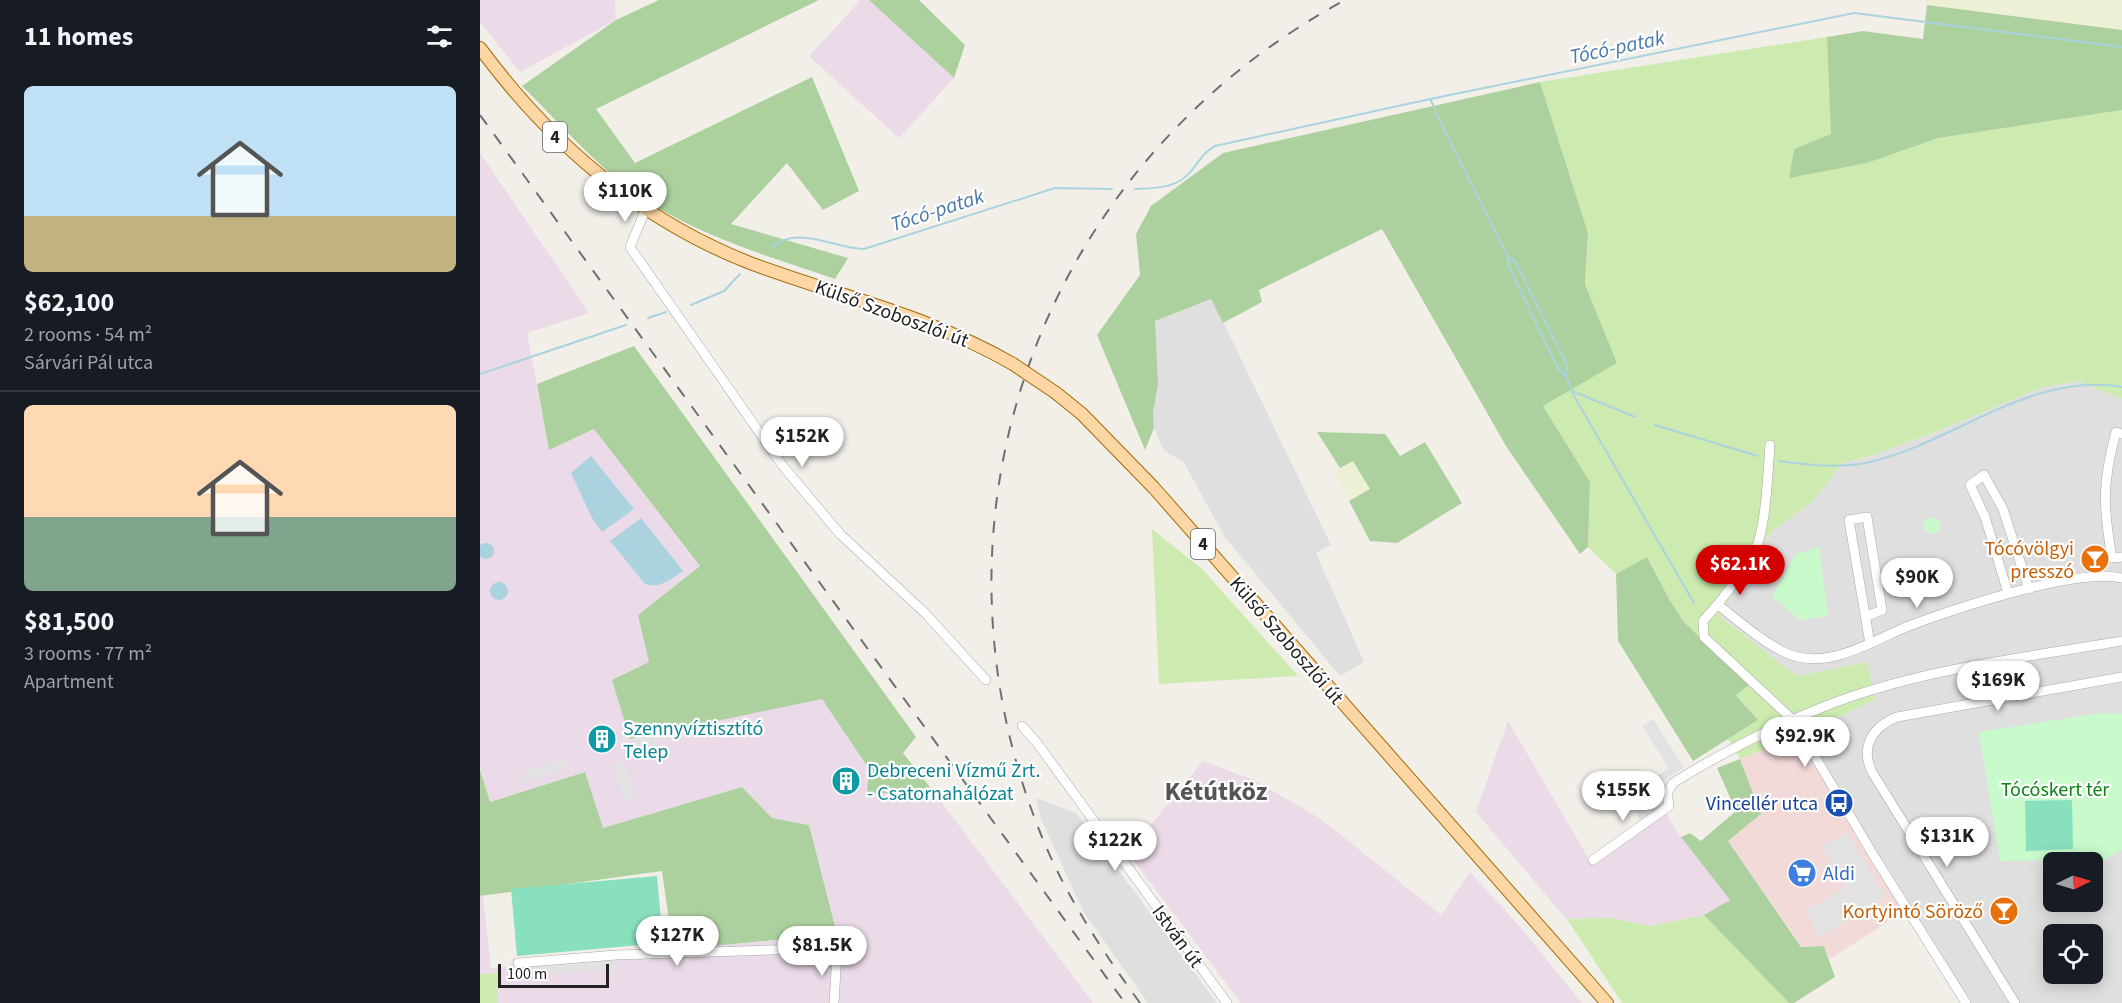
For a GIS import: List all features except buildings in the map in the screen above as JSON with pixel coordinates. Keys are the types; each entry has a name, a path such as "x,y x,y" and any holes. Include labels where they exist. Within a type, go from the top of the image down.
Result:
{"main road":[{"name":"Külső Szoboszlói út","path":"480,48 514,93 557,140 589,169 645,210 725,252 933,324 1013,364 1056,393 1097,429 1154,488 1607,1003"}],"street":[{"path":"645,210 630,247 782,465 840,534 925,614 986,680"},
{"path":"2122,434 2116,432 2105,471 2104,516 2112,558 2122,556"},
{"path":"1770,445 1766,499 1756,548 1718,605 1703,621 1704,637 1794,720 1876,861 1966,1003"},
{"path":"2008,593 1984,517 1970,485 1984,475 2002,509 2029,589"},
{"path":"1865,616 1882,610 1867,517 1849,520 1865,616 1870,644"},
{"path":"1718,605 1783,652 1798,657 1826,656 1858,650 1913,624 2008,593 2095,577 2122,578"},
{"path":"1593,860 1669,806 1667,794 1673,783 1742,743 1824,707 1945,672 2122,641"},
{"path":"2010,1002 1872,772 1866,755 1870,738 1881,726 1897,717 2122,677"},
{"name":"István út","path":"1022,726 1037,743 1227,1003"},
{"path":"518,963 616,955 830,948 837,949 834,1003"}],"shaded area":[{"path":"480,0 615,0 616,20 520,72 480,22"},
{"path":"861,0 869,0 954,78 899,138 809,56"},
{"path":"480,153 589,313 527,333 549,449 594,429 700,566 638,615 822,699 869,769 896,793 930,787 1093,1003 480,1003 480,896 483,896 491,968 837,934 809,825 772,818 742,787 603,828 584,772 489,802 480,769"},
{"path":"1212,299 1331,545 1316,553 1364,662 1340,676 1224,536 1183,461 1164,451 1154,428 1153,413 1158,384 1154,321"},
{"path":"2078,381 2122,399 2122,1003 1961,1003 1906,910 1795,737 1876,699 1867,662 1797,676 1719,616 1770,532 1813,501 1843,463 1871,456 1938,431 2040,388"},
{"path":"1653,719 1684,768 1654,786 1651,780 1669,768 1642,726"},
{"path":"1508,721 1589,859 1665,812 1681,837 1730,900 1704,915 1651,926 1611,918 1566,919 1476,812"},
{"path":"682,726 684,735 643,744 636,743 634,738"},
{"path":"1795,737 1906,910 1830,959 1824,946 1802,947 1728,841 1761,814 1740,759"},
{"path":"564,759 567,767 523,782 520,774"},
{"path":"623,761 636,797 625,801 612,765"},
{"path":"1203,761 1254,780 1321,819 1441,915 1470,872 1521,928 1582,1003 1241,1003 1128,853"},
{"path":"1652,790 1662,807 1640,820 1630,803"},
{"path":"1036,798 1076,813 1217,1003 1148,1003 1084,913 1041,819"},
{"path":"1847,832 1886,898 1820,937 1805,911 1846,887 1822,847"},
{"path":"617,953 618,969 512,975 511,959"}],"green space":[{"path":"659,0 819,0 596,109 635,163 812,77 859,191 823,210 787,163 731,224 848,258 835,279 722,239 658,208 603,167 522,86 616,20"},
{"path":"869,0 919,0 965,45 954,78"},
{"path":"1927,0 2122,0 2122,30 1927,5"},
{"path":"1927,5 2122,30 2122,110 1939,138 1867,163 1789,178 1794,149 1831,134 1827,37 1863,31 1923,39"},
{"path":"1827,37 1832,134 1795,149 1789,177 1867,163 1939,138 2122,110 2122,399 2078,381 2040,388 1938,431 1871,456 1843,463 1813,501 1770,533 1719,616 1797,676 1867,662 1876,699 1795,737 1740,759 1728,739 1758,720 1736,694 1748,684 1684,622 1647,557 1616,574 1588,547 1590,482 1543,406 1617,363 1585,284 1588,233 1540,82"},
{"path":"1540,82 1588,233 1585,284 1617,363 1543,406 1590,482 1588,547 1580,554 1506,446 1382,229 1259,290 1262,302 1223,323 1211,299 1155,321 1158,384 1153,413 1154,428 1145,450 1097,335 1140,275 1136,234 1151,206 1223,153"},
{"path":"634,346 916,737 903,753 930,787 896,793 867,793 869,769 822,699 630,739 612,680 649,662 638,615 700,566 594,429 549,450 537,384"},
{"path":"1317,432 1385,434 1400,456 1425,442 1462,503 1397,543 1370,541 1349,501 1370,489 1353,461 1340,468"},
{"path":"1353,461 1370,489 1349,501 1333,473"},
{"path":"1932,518 1938,520 1940,526 1938,532 1932,534 1926,532 1924,526 1926,520"},
{"path":"1152,529 1202,569 1298,676 1159,684"},
{"path":"1819,547 1828,616 1800,620 1772,596 1796,554"},
{"path":"1647,557 1684,622 1749,685 1736,695 1758,720 1693,761 1618,641 1616,574"},
{"name":"Tócóskert tér","path":"2101,713 2122,714 2122,849 2105,860 2103,860 2103,852 2043,852 2043,861 2000,861 1979,732"},
{"path":"1740,759 1761,814 1728,841 1801,947 1824,946 1835,977 1794,1003 1789,1003 1704,915 1730,900 1681,837 1690,833 1701,841 1736,811 1717,768"},
{"path":"480,770 490,802 585,772 603,828 742,787 772,818 809,825 837,934 673,950 662,871 480,896"},
{"path":"2072,800 2073,849 2026,851 2025,801"},
{"path":"657,876 663,943 517,956 511,889"},
{"path":"1704,915 1789,1003 1622,1003 1567,919 1611,918 1651,926"},
{"path":"498,973 497,1003 480,1003 480,974"}],"water":[{"path":"591,456 634,509 602,532 592,518 571,473"},
{"path":"641,518 683,571 660,584 645,584 610,541"},
{"path":"486,543 492,545 492,557 486,559 480,557 480,545"},
{"path":"495,582 503,582 508,587 506,598 495,600 490,595 490,587"}],"waterway":[{"name":"Tócó-patak","path":"1135,189 1166,186 1180,181 1215,146 1430,99 1854,13 2122,47"},
{"path":"1430,99 1435,109"},
{"path":"1436,113 1508,257 1508,265 1559,370 1566,376 1574,396 1694,603"},
{"name":"Tócó-patak","path":"772,247 782,241 804,238 864,249 1055,188 1112,189"},
{"path":"1509,258 1515,261 1567,365 1566,376"},
{"name":"Tócó-patak","path":"691,305 724,291 740,274"},
{"name":"Tócó-patak","path":"648,318 666,312"},
{"name":"Tócó-patak","path":"480,374 626,325"},
{"path":"1779,461 1835,466 1870,462 1901,453 1993,411 2056,389 2088,385 2122,387"},
{"path":"1572,391 1635,417"},
{"path":"1655,425 1758,456"}],"railway":[{"path":"1140,1003 1087,925 1053,863 1044,842 1006,720 992,598 1000,478 1030,362 1080,254 1150,156 1239,70 1345,0"},
{"path":"480,115 1125,1003"}],"place":[{"name":"Tócóvölgyi presszó","path":"2095,559"},
{"name":"Szennyvíztisztító Telep","path":"602,739"},
{"name":"Debreceni Vízmű Zrt. - Csatornahálózat","path":"846,781"},
{"name":"Vincellér utca","path":"1839,803"},
{"name":"Aldi","path":"1802,873"},
{"name":"Kortyintó Söröző","path":"2004,911"}],"district":[{"name":"Kétútköz","path":"1216,791"}]}
